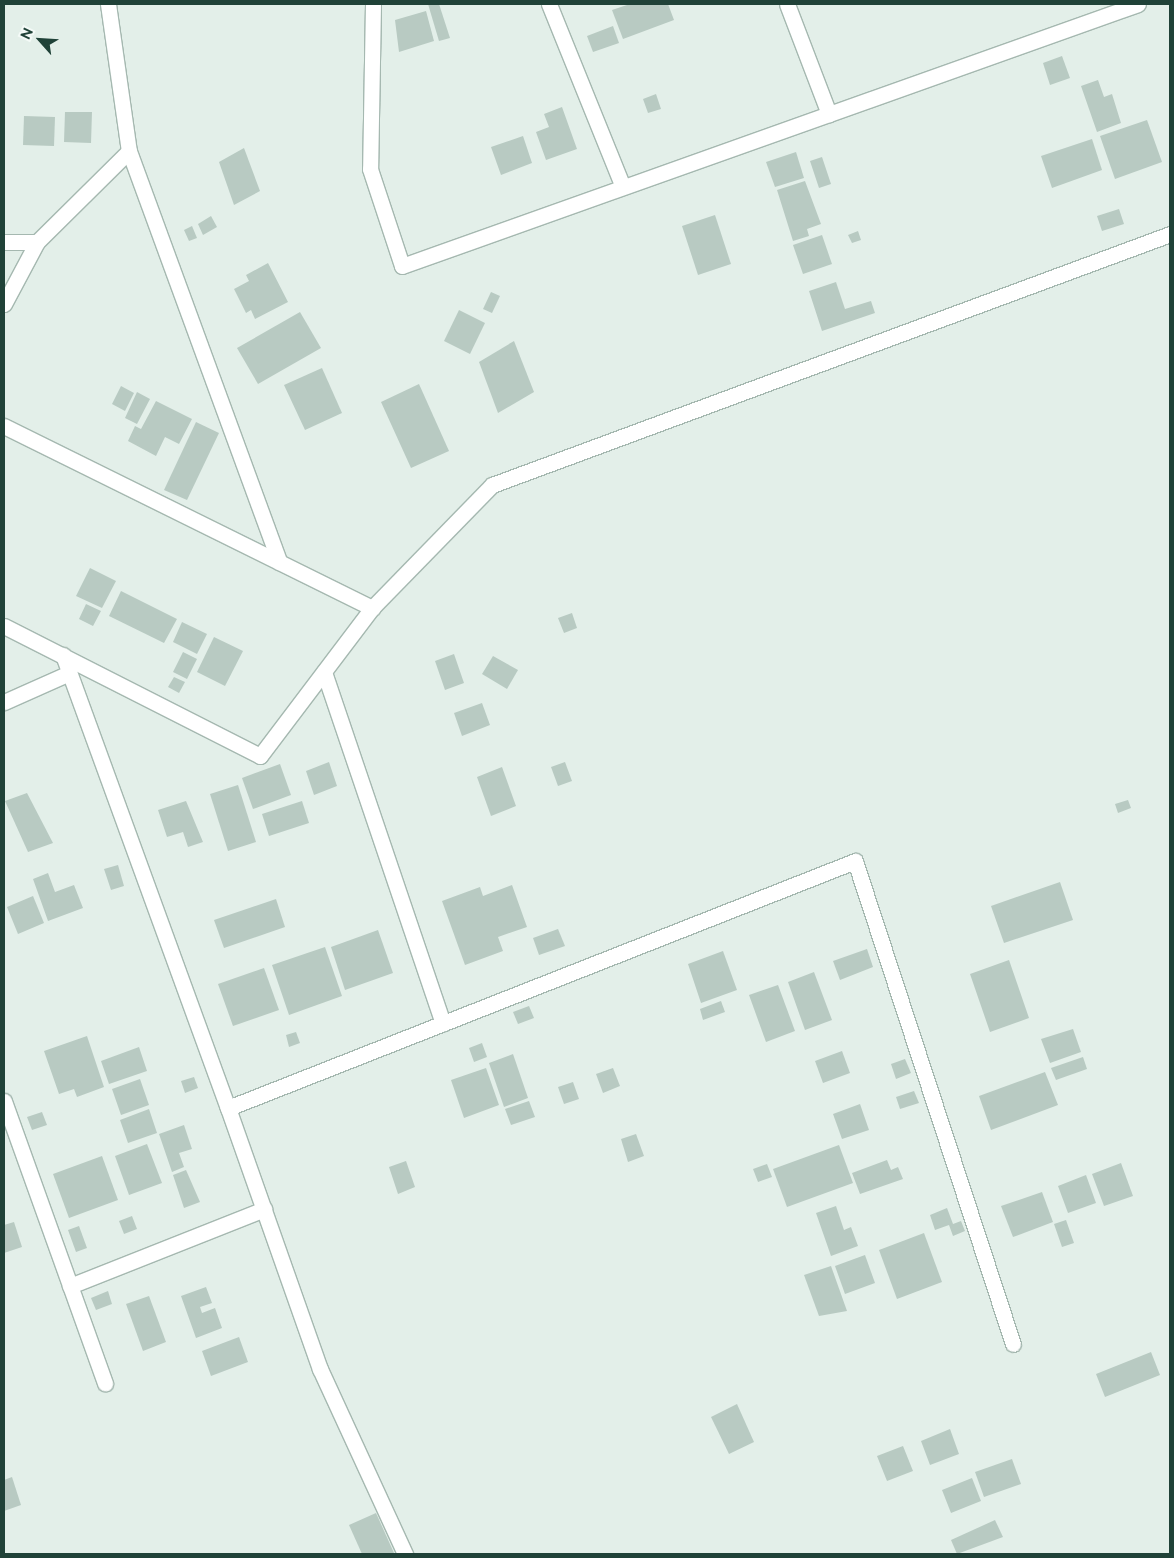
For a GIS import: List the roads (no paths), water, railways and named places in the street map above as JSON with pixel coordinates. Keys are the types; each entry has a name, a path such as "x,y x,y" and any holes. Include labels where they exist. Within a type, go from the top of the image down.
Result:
{"street":[{"path":"108,4 130,151 279,562"},
{"path":"373,4 370,169 402,266 1138,4"},
{"path":"549,4 623,187"},
{"path":"786,4 829,114"},
{"path":"4,304 37,242 130,151"},
{"path":"4,626 260,756 372,608 492,485 1170,234"},
{"path":"4,242 37,242"},
{"path":"4,426 372,608"},
{"path":"63,655 228,1108 320,1368 405,1554"},
{"path":"324,672 443,1023"},
{"path":"4,702 69,673"},
{"path":"228,1108 855,861 1013,1344"},
{"path":"4,1101 105,1382"},
{"path":"70,1286 264,1209"}]}
